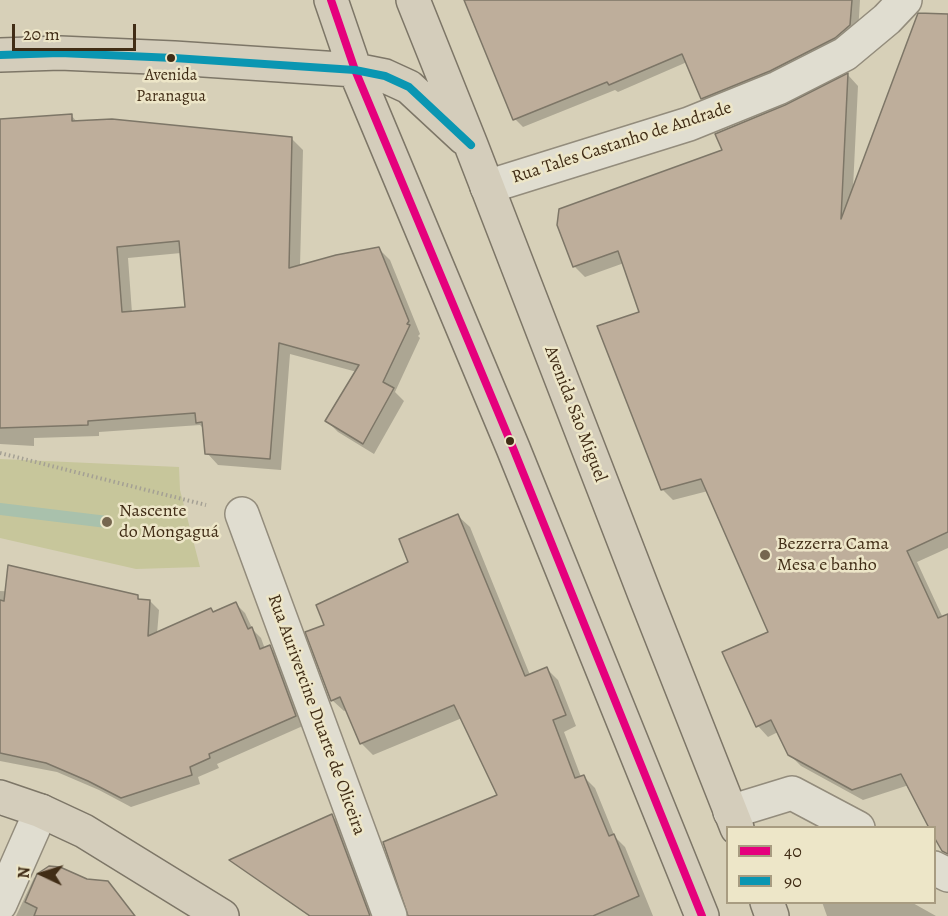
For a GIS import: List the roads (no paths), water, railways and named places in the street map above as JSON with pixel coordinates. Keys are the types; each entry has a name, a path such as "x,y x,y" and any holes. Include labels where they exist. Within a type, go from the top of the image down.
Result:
{"main road":[{"path":"331,0 355,70 513,448 702,916"},
{"name":"Avenida São Miguel","path":"413,0 734,820"},
{"path":"0,55 60,53 355,70 385,76 404,84 471,145"},
{"path":"0,797 41,811 84,831 222,916"}],"street":[{"name":"Rua Tales Castanho de Andrade","path":"487,187 689,124 778,88 845,54 887,19 905,0"},
{"name":"Rua Aurivercine Duarte de Oliceira","path":"242,514 390,916"},
{"path":"734,820 792,793 854,826"},
{"path":"0,904 41,811"}],"waterway":[{"path":"0,509 107,522"}],"place":[{"name":"Avenida Paranagua","path":"171,58"},
{"name":"Nascente do Mongaguá","path":"107,522"},
{"name":"Bezzerra Cama Mesa e banho","path":"765,555"}]}
